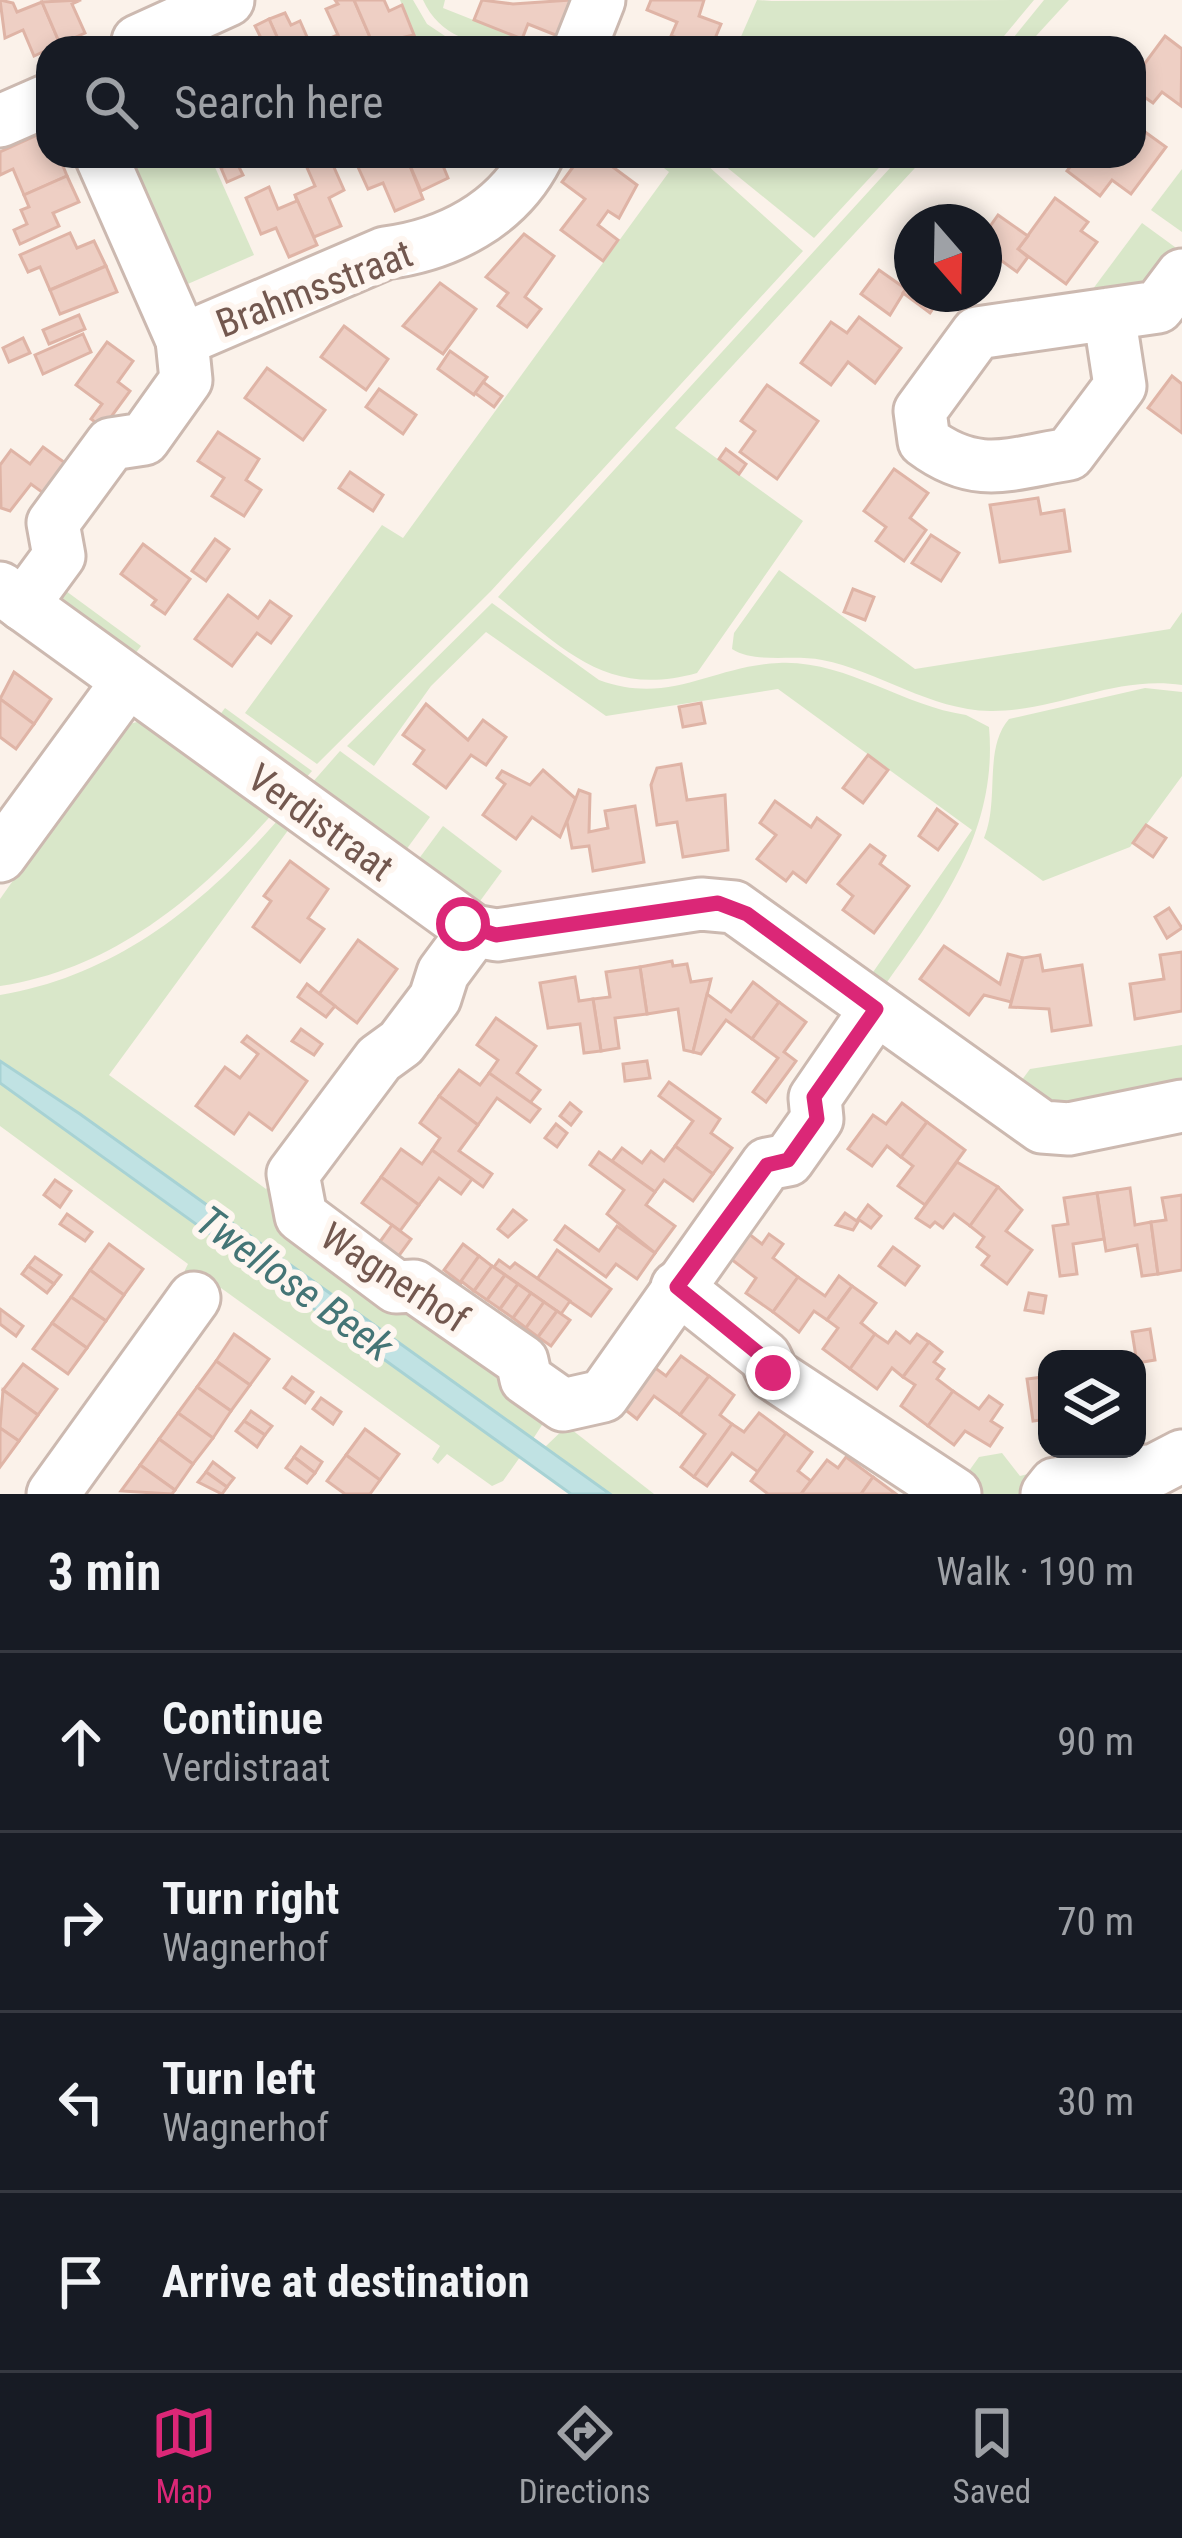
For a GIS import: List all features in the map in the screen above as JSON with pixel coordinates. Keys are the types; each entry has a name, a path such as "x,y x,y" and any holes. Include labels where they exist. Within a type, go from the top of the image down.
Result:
{"street":[{"path":"131,30 228,0"},
{"path":"585,36 599,0"},
{"path":"0,121 36,105"},
{"path":"106,168 182,340"},
{"name":"Brahmsstraat","path":"11,596 59,556 53,523 111,444 144,439 186,380 182,340 385,253 419,249 468,227 508,198 529,168"},
{"path":"1109,314 1158,307 1177,291"},
{"name":"Verdistraat","path":"11,596 474,931"},
{"path":"0,856 128,681"},
{"path":"474,931 496,935 718,903 747,914 1042,1127 1069,1129 1182,1106"},
{"name":"Wagnerhof","path":"474,931 443,973 435,998 401,1042 379,1059 293,1174 301,1216 396,1288 414,1286 522,1361 526,1379 563,1405 603,1396 767,1165 788,1160 817,1119 814,1097 876,1009"},
{"path":"677,1287 764,1358 773,1373 955,1494"},
{"path":"53,1494 194,1298"},
{"path":"1047,1494 1055,1484 1154,1474"}],"green space":[{"path":"400,0 413,0 427,24 445,36 415,36"},
{"path":"423,0 445,0 443,8 514,36 459,36 433,16"},
{"path":"757,0 1034,0 1004,36 741,36"},
{"path":"1044,0 1069,0 1036,36 1015,36"},
{"path":"120,168 215,168 254,255 174,290"},
{"path":"664,168 710,168 803,251 491,591 317,764 245,713 382,525 403,538 669,172"},
{"path":"728,168 879,168 814,238"},
{"path":"890,168 915,168 675,428 803,521 697,673 665,679 612,674 567,651 498,597"},
{"path":"1182,169 1182,232 1151,210"},
{"path":"1142,223 1179,250 1180,257 1151,296 1081,305"},
{"path":"779,570 915,669 1170,629 1182,612 1182,685 1132,685 1039,706 990,711 946,704 822,660 741,654 732,649 734,633"},
{"path":"55,583 141,646 129,662 44,600"},
{"path":"492,603 599,680 624,687 669,687 755,666 804,664 966,715 989,727 985,800 975,833 945,895 885,985 871,975 972,830 778,689 606,716 486,632 431,686 374,766 347,746"},
{"path":"1145,688 1182,692 1182,776 1130,847 1043,881 984,838 996,745 1009,719"},
{"path":"225,708 312,771 298,787 213,724"},
{"path":"157,724 277,809 218,870 154,923 82,963 0,986 0,899 122,726"},
{"path":"340,751 430,817 403,854 304,792"},
{"path":"277,821 289,829 109,1075 266,1189 280,1170 398,1303 549,1414 533,1439 0,1061 0,995 81,972 154,933 218,881"},
{"path":"443,826 502,871 472,912 415,864"},
{"path":"1182,1045 1182,1089 1068,1116 1013,1092 1030,1069"},
{"path":"0,1083 520,1457 503,1481 492,1486 447,1454 438,1464 432,1459 440,1446 221,1288 215,1295 212,1282 198,1271 192,1278 184,1272 188,1264 0,1126"},
{"path":"567,1426 654,1494 610,1494 545,1447"},
{"path":"1002,1453 1020,1476 1036,1472 1021,1494 980,1494 961,1482 979,1457"}],"water":[{"name":"Twellose Beek","path":"0,1061 610,1494 571,1494 0,1083"}],"building":[{"path":"0,0 13,3 17,12 42,2 57,36 36,36 34,56 23,30 5,38"},
{"path":"81,0 72,4 85,33 57,36 42,2"},
{"path":"335,0 354,0 370,36 335,36 326,9 338,4"},
{"path":"354,0 384,0 389,11 402,5 414,35 370,36"},
{"path":"482,0 513,4 571,0 558,36 528,24 523,36 514,36 474,20"},
{"path":"651,0 704,0 699,16 721,24 716,36 671,36 677,22 647,10"},
{"path":"285,13 291,25 300,21 307,36 277,36 269,19"},
{"path":"269,19 277,36 260,36 255,26"},
{"path":"1165,36 1182,49 1181,106 1162,92 1153,103 1146,98 1146,62"},
{"path":"1146,133 1166,147 1131,194 1112,180 1100,196 1067,171 1146,168"},
{"path":"36,136 36,168 64,168 67,176 24,195 13,169 0,175 0,152"},
{"path":"221,168 240,168 243,175 227,182"},
{"path":"307,168 334,168 344,190 329,198 341,226 314,237 295,195 315,186"},
{"path":"358,168 411,168 423,199 395,211 383,183 368,189"},
{"path":"411,168 444,168 448,178 421,191"},
{"path":"572,168 614,168 637,185 619,218 608,211 598,225 618,240 603,261 561,230 585,199 562,182"},
{"path":"67,176 79,202 53,213 59,226 20,244 14,230 27,224 21,210 29,207 24,195"},
{"path":"269,187 278,209 297,201 295,195 317,245 289,257 276,228 261,234 246,198"},
{"path":"1055,198 1088,222 1081,231 1097,242 1066,284 1018,249"},
{"path":"1002,218 1028,236 1018,249 1028,257 1017,272 1002,261"},
{"path":"70,233 77,248 94,241 106,266 50,290 40,267 28,272 20,255"},
{"path":"524,234 554,256 525,297 541,309 527,327 498,306 508,293 486,277"},
{"path":"106,266 117,292 60,314 50,290"},
{"path":"879,270 894,281 894,308 890,315 861,294"},
{"path":"440,283 476,309 443,354 403,326"},
{"path":"79,315 85,329 49,344 43,330"},
{"path":"859,317 901,348 875,383 848,362 831,385 801,363 831,322 847,333"},
{"path":"344,326 388,359 366,390 321,357"},
{"path":"83,334 91,352 43,374 35,355"},
{"path":"23,338 30,353 9,362 3,348"},
{"path":"107,342 133,361 118,382 130,391 103,428 91,419 102,404 76,385"},
{"path":"450,351 487,377 474,395 438,369"},
{"path":"267,368 325,410 303,440 245,398"},
{"path":"1172,376 1182,384 1182,433 1148,408"},
{"path":"483,382 502,396 494,407 475,393"},
{"path":"767,385 818,421 777,479 740,452 755,431 741,421"},
{"path":"379,389 416,415 403,434 366,407"},
{"path":"218,432 259,459 246,480 261,490 244,516 212,496 224,478 198,461"},
{"path":"43,447 68,465 46,495 31,484 10,511 1,508 0,465 11,450 30,464"},
{"path":"726,449 746,464 739,474 719,459"},
{"path":"894,469 928,493 910,518 926,530 904,561 876,541 886,527 864,511"},
{"path":"350,472 383,495 373,511 339,488"},
{"path":"1038,498 1041,514 1064,510 1070,551 1000,562 990,505"},
{"path":"931,535 959,553 941,581 912,563"},
{"path":"215,539 229,549 206,581 192,571"},
{"path":"143,544 190,579 165,614 152,605 156,600 121,574"},
{"path":"853,589 874,597 865,620 844,612"},
{"path":"228,595 258,618 270,601 291,616 271,643 257,633 232,666 195,639"},
{"path":"14,672 51,699 34,724 0,699"},
{"path":"0,699 34,724 16,749 0,737"},
{"path":"701,703 705,723 683,727 679,707"},
{"path":"426,704 468,740 483,720 506,737 486,765 471,755 446,788 414,764 424,750 403,735"},
{"path":"868,755 888,770 863,803 843,788"},
{"path":"681,764 687,800 725,795 728,850 683,857 677,822 657,825 651,785 657,768"},
{"path":"543,770 576,799 560,837 532,817 516,839 483,815 505,784 497,778 502,771 530,785"},
{"path":"579,790 590,794 589,832 608,828 605,811 635,806 644,862 593,871 589,846 572,848 567,822"},
{"path":"775,801 811,827 817,818 840,835 806,882 793,872 786,881 757,859 776,835 760,823"},
{"path":"937,809 957,824 938,850 919,836"},
{"path":"1146,825 1166,838 1153,857 1133,843"},
{"path":"870,845 885,856 880,864 909,886 874,933 843,910 853,896 838,884"},
{"path":"290,861 328,889 308,918 324,929 300,962 253,927 271,901 264,896"},
{"path":"1169,908 1182,928 1167,938 1155,917"},
{"path":"358,940 397,969 357,1023 319,994"},
{"path":"944,946 1000,984 1008,954 1023,958 1011,1002 984,995 969,1015 920,979"},
{"path":"1182,952 1182,1011 1135,1019 1130,984 1164,979 1160,955"},
{"path":"1040,955 1043,971 1082,965 1091,1025 1052,1031 1049,1009 1010,1007 1023,958"},
{"path":"672,961 673,966 687,964 691,982 711,979 693,1052 684,1050 678,1009 647,1014 640,967"},
{"path":"640,967 647,1014 615,1018 619,1048 601,1051 593,999 610,997 606,972"},
{"path":"575,977 579,1001 593,999 601,1051 584,1053 580,1024 548,1028 540,983"},
{"path":"753,982 779,1002 752,1039 726,1020 701,1054 693,1052 707,994 731,1012"},
{"path":"307,984 335,1006 326,1017 298,997"},
{"path":"779,1002 806,1022 784,1052 796,1061 766,1102 753,1092 778,1058 752,1039"},
{"path":"496,1018 536,1046 517,1073 540,1090 530,1103 489,1073 498,1060 477,1045"},
{"path":"301,1029 322,1044 314,1055 292,1041"},
{"path":"247,1036 307,1081 272,1130 249,1113 234,1134 196,1106 225,1067 240,1078 258,1054 242,1042"},
{"path":"647,1061 650,1078 625,1081 623,1064"},
{"path":"459,1070 480,1085 489,1073 540,1109 530,1122 497,1098 478,1125 439,1096"},
{"path":"669,1082 720,1119 711,1133 732,1148 713,1174 675,1146 693,1121 659,1096"},
{"path":"439,1096 478,1125 459,1151 492,1174 483,1187 432,1150 440,1138 420,1123"},
{"path":"570,1103 581,1112 571,1125 560,1116"},
{"path":"902,1103 927,1122 901,1157 887,1146 872,1166 848,1149 873,1115 886,1124"},
{"path":"927,1122 965,1150 925,1205 898,1186 913,1166 901,1157"},
{"path":"556,1124 567,1133 557,1147 545,1138"},
{"path":"675,1146 713,1174 693,1201 664,1180 655,1192 612,1161 622,1148 642,1163 651,1151 664,1161"},
{"path":"401,1149 422,1164 432,1150 472,1179 461,1194 439,1178 419,1205 381,1177"},
{"path":"599,1152 655,1192 646,1205 675,1226 655,1253 607,1214 624,1190 590,1165"},
{"path":"957,1162 998,1187 970,1226 954,1214 943,1228 935,1222 930,1227 916,1218"},
{"path":"381,1177 419,1205 400,1231 362,1203"},
{"path":"55,1180 71,1191 60,1207 44,1195"},
{"path":"998,1187 1022,1210 1006,1231 1032,1250 1007,1284 982,1265 989,1256 977,1247 984,1237 970,1226"},
{"path":"1130,1188 1135,1225 1151,1222 1158,1274 1142,1276 1137,1245 1106,1251 1097,1193"},
{"path":"1097,1193 1104,1239 1073,1244 1077,1274 1060,1276 1053,1226 1068,1224 1064,1198"},
{"path":"1182,1195 1182,1270 1158,1274 1151,1222 1166,1220 1162,1198"},
{"path":"868,1205 881,1216 871,1228 858,1219"},
{"path":"513,1210 526,1220 508,1237 498,1229"},
{"path":"845,1213 858,1222 853,1230 836,1225"},
{"path":"67,1214 92,1232 85,1241 60,1224"},
{"path":"392,1225 411,1239 398,1257 379,1243"},
{"path":"565,1226 599,1251 617,1226 655,1253 637,1279 616,1264 606,1277 555,1240"},
{"path":"749,1234 762,1244 769,1234 783,1244 773,1258 798,1277 773,1312 746,1293 756,1278 731,1259"},
{"path":"109,1244 143,1269 124,1295 90,1270"},
{"path":"463,1244 479,1256 461,1283 444,1270"},
{"path":"893,1247 919,1266 905,1285 879,1266"},
{"path":"557,1250 611,1289 591,1316 537,1279"},
{"path":"479,1256 492,1266 474,1291 461,1281"},
{"path":"35,1257 61,1275 54,1284 28,1266"},
{"path":"499,1260 510,1268 515,1263 570,1301 561,1314 494,1267"},
{"path":"28,1266 54,1284 47,1293 22,1274"},
{"path":"492,1266 505,1275 487,1300 474,1291"},
{"path":"90,1270 124,1295 106,1321 71,1297"},
{"path":"505,1275 518,1284 500,1309 487,1300"},
{"path":"839,1276 852,1286 827,1320 814,1311 799,1332 773,1312 798,1277 825,1296"},
{"path":"518,1284 531,1293 513,1318 500,1309"},
{"path":"852,1286 876,1303 861,1323 875,1334 850,1369 823,1349 838,1328 827,1320"},
{"path":"531,1293 544,1302 526,1328 513,1318"},
{"path":"1029,1293 1046,1296 1043,1313 1025,1310"},
{"path":"71,1297 106,1321 87,1348 52,1323"},
{"path":"544,1302 557,1311 538,1337 526,1328"},
{"path":"0,1309 23,1326 16,1336 0,1324"},
{"path":"557,1311 570,1320 551,1346 538,1337"},
{"path":"52,1323 87,1348 68,1374 33,1349"},
{"path":"1150,1329 1155,1360 1146,1362 1146,1350 1135,1350 1132,1332"},
{"path":"896,1332 910,1343 917,1334 929,1342 903,1377 892,1368 877,1389 850,1369 875,1334 888,1343"},
{"path":"234,1334 269,1359 250,1385 216,1361"},
{"path":"929,1342 942,1352 934,1362 944,1369 937,1379 953,1391 928,1426 901,1406 915,1385 903,1377"},
{"path":"681,1356 709,1376 680,1415 654,1396 637,1419 623,1408 654,1367 666,1376"},
{"path":"216,1361 250,1385 231,1411 197,1387"},
{"path":"23,1364 57,1389 38,1415 3,1390"},
{"path":"709,1376 734,1395 720,1415 732,1424 694,1477 681,1467 705,1434 680,1415"},
{"path":"292,1377 313,1392 305,1403 284,1388"},
{"path":"1038,1378 1038,1420 1033,1421 1027,1379"},
{"path":"197,1387 231,1411 213,1438 178,1413"},
{"path":"3,1390 38,1415 19,1441 0,1428"},
{"path":"953,1391 979,1409 989,1396 1002,1405 991,1421 1002,1428 990,1446 965,1431 954,1445 928,1426"},
{"path":"321,1398 341,1412 333,1424 313,1409"},
{"path":"251,1411 272,1426 265,1435 244,1421"},
{"path":"178,1413 213,1438 193,1464 159,1439"},
{"path":"759,1413 786,1433 758,1472 732,1453 707,1486 694,1477 732,1424 744,1432"},
{"path":"244,1421 265,1435 257,1447 236,1431"},
{"path":"0,1428 19,1441 0,1467"},
{"path":"365,1429 399,1454 380,1480 346,1455"},
{"path":"786,1433 812,1452 798,1471 811,1481 801,1494 768,1494 751,1481"},
{"path":"159,1439 193,1464 175,1490 140,1465"},
{"path":"301,1447 322,1462 315,1473 294,1457"},
{"path":"346,1455 380,1480 370,1494 345,1494 327,1481"},
{"path":"294,1457 315,1473 307,1483 286,1468"},
{"path":"846,1457 873,1477 861,1494 801,1494 827,1460 838,1468"},
{"path":"213,1462 234,1478 227,1487 206,1472"},
{"path":"140,1465 175,1490 172,1494 121,1491"},
{"path":"206,1472 227,1487 222,1494 198,1482"},
{"path":"873,1477 896,1494 861,1494"}],"route":[{"path":"463,924 496,935 718,903 747,914 876,1009 814,1097 817,1119 788,1160 767,1165 677,1287 764,1358 773,1373"}]}
